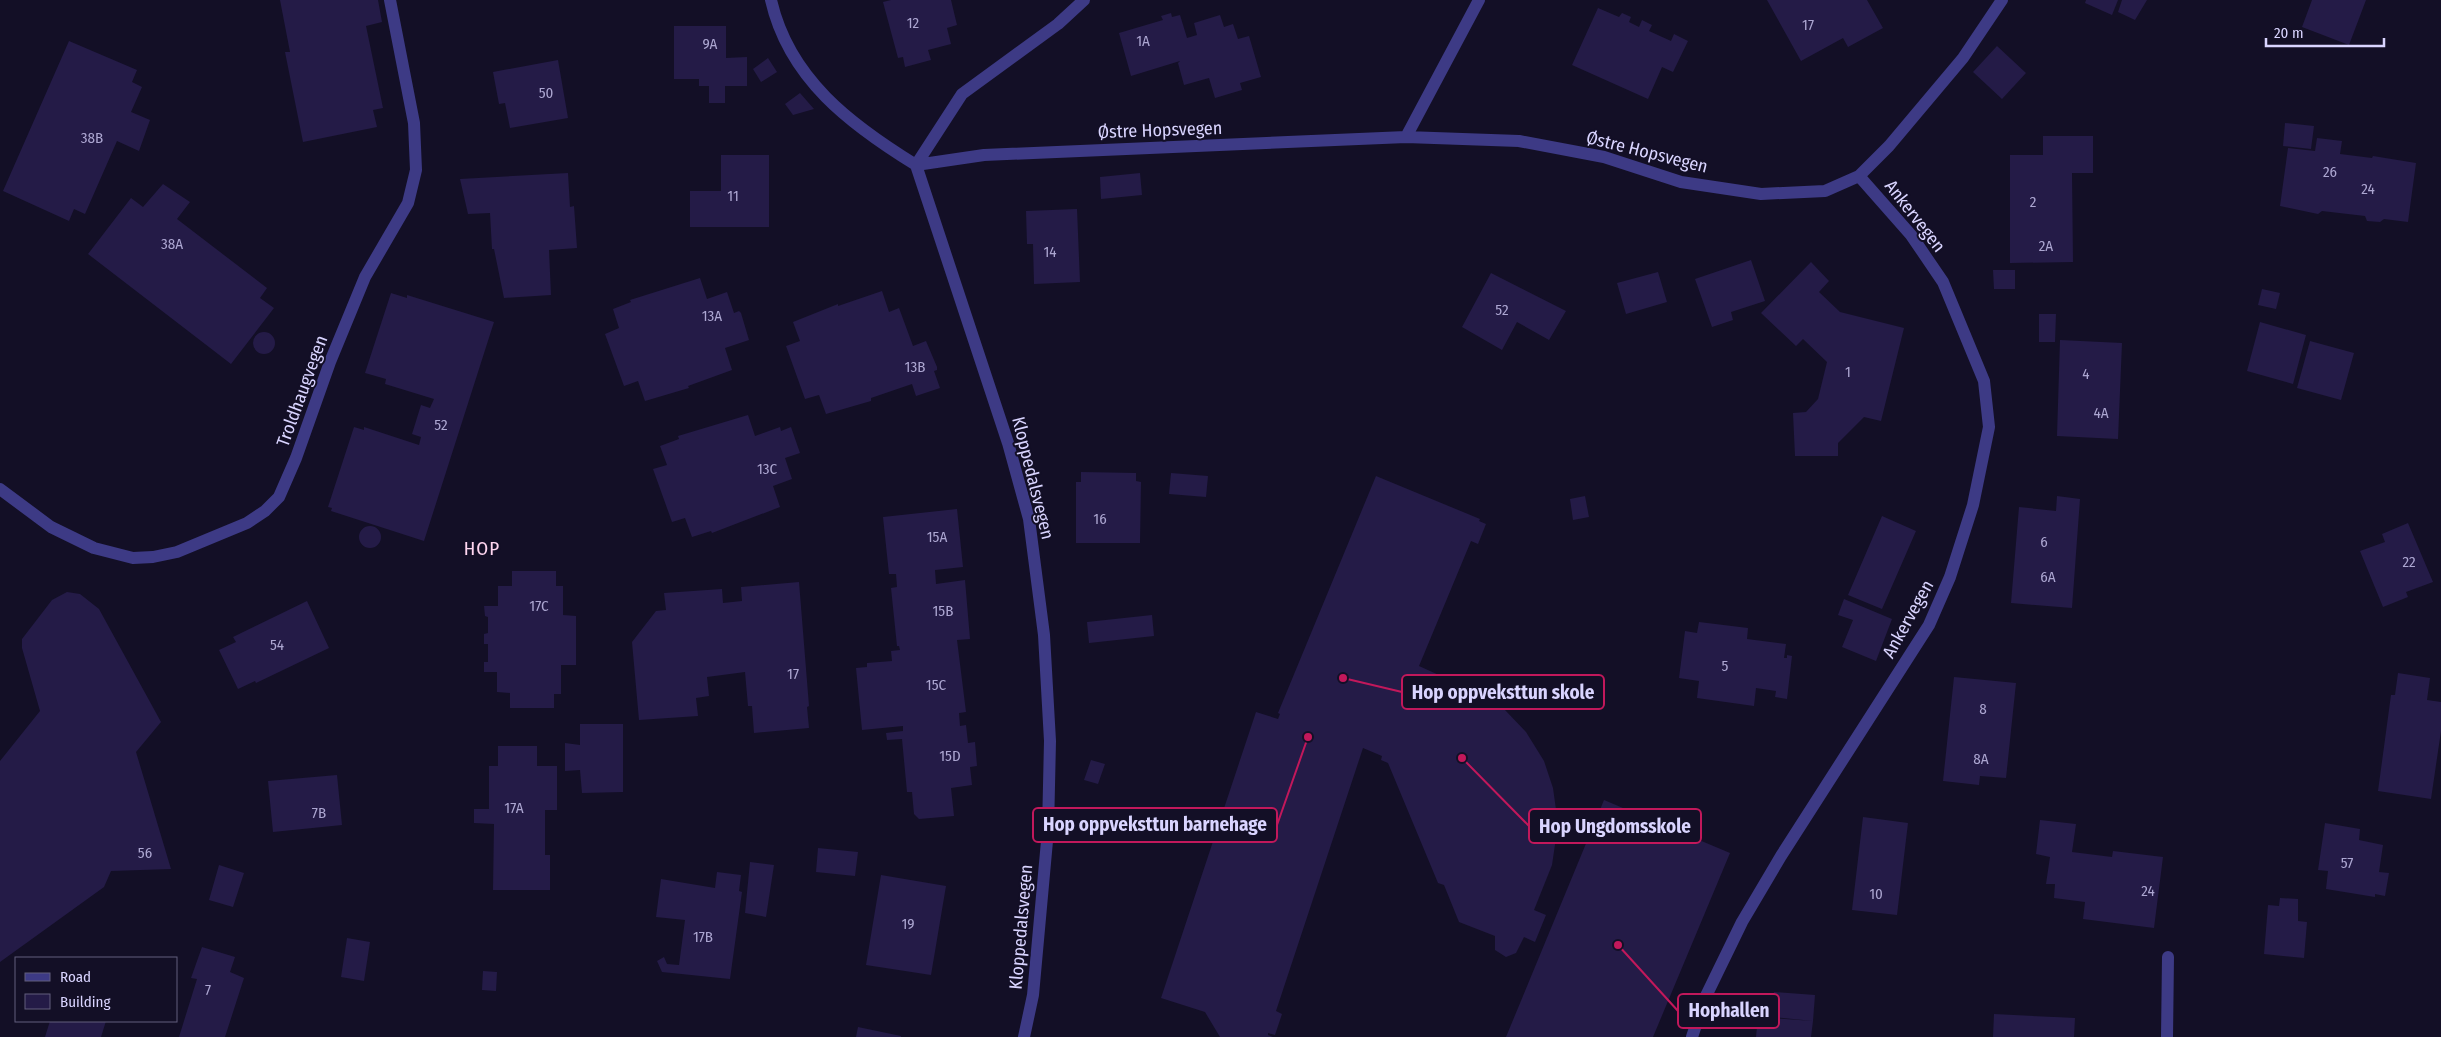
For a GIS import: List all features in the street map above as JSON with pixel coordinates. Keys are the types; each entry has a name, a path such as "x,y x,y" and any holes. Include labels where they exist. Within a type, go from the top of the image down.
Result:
{"street":[{"name":"Troldhaugvegen","path":"0,489 51,527 94,548 133,558 153,557 177,552 247,523 265,511 278,497 296,458 330,362 365,277 408,204 416,170 414,123 390,0"},
{"path":"771,0 777,26 799,67 834,106 880,143 916,165 962,94 1058,24 1084,0"},
{"path":"1406,137 1479,0"},
{"name":"Østre Hopsvegen","path":"916,165 984,156 1406,137 1519,141 1604,157 1681,182 1761,194 1825,191 1859,176 1889,146 1963,58 2002,0"},
{"name":"Kloppedalsvegen","path":"916,165 1008,443 1029,519 1044,635 1050,741 1048,830 1033,995 1024,1037"},
{"name":"Ankervegen","path":"1692,1037 1706,998 1742,922 1929,625 1950,577 1973,505 1989,427 1984,381 1942,282 1911,236 1859,176"},
{"path":"2167,1037 2168,957"}],"building":[{"path":"280,0 378,0 382,22 366,26 383,108 373,110 377,127 303,142 285,52 290,52"},
{"path":"891,0 951,0 957,25 947,28 951,44 928,50 931,60 905,67 903,57 898,58 883,2"},
{"path":"1767,0 1867,0 1883,28 1848,47 1843,38 1801,61"},
{"path":"2086,0 2118,0 2112,15 2085,3"},
{"path":"2122,0 2147,0 2135,20 2118,12"},
{"path":"2312,0 2366,0 2349,45 2302,27"},
{"path":"1598,8 1619,17 1622,13 1631,17 1629,22 1639,27 1642,20 1652,25 1649,31 1671,41 1674,34 1688,41 1673,72 1662,67 1648,99 1572,65"},
{"path":"1171,13 1172,17 1180,15 1187,38 1197,35 1194,23 1220,15 1224,27 1233,24 1238,39 1249,36 1261,77 1240,83 1242,90 1215,98 1209,78 1184,85 1178,63 1180,61 1131,76 1119,33 1163,20 1161,16"},
{"path":"674,26 726,26 726,58 747,57 747,86 725,86 725,103 709,103 709,86 699,86 699,79 674,79"},
{"path":"69,41 137,70 132,82 142,87 131,112 150,120 139,151 117,141 85,214 74,209 69,221 3,191"},
{"path":"1997,46 2026,73 2002,99 1973,72"},
{"path":"768,58 777,72 761,82 753,69"},
{"path":"558,60 568,118 510,128 505,103 499,104 493,72"},
{"path":"800,93 814,109 793,115 785,104"},
{"path":"2285,123 2314,126 2311,149 2283,146"},
{"path":"2043,136 2093,136 2093,173 2072,173 2073,262 2010,263 2010,155 2043,155"},
{"path":"2317,138 2342,141 2340,154 2372,158 2373,156 2416,163 2408,222 2384,219 2380,222 2367,221 2365,216 2322,211 2318,214 2280,206 2288,148 2315,151"},
{"path":"721,155 769,155 769,227 690,227 690,191 721,191"},
{"path":"568,173 570,207 574,206 577,248 549,250 551,295 504,298 494,249 492,249 490,213 468,214 460,179"},
{"path":"1140,173 1142,195 1101,199 1100,177"},
{"path":"163,184 190,202 177,219 267,288 260,298 274,308 231,364 88,254 131,198 143,207"},
{"path":"1077,209 1080,282 1034,284 1033,244 1027,244 1026,211"},
{"path":"1751,260 1765,301 1731,312 1733,320 1712,327 1695,279"},
{"path":"1811,262 1829,281 1819,292 1840,312 1904,328 1881,421 1864,417 1838,443 1838,456 1795,456 1793,413 1806,412 1818,399 1827,362 1803,339 1796,346 1761,313"},
{"path":"1993,270 2015,270 2015,289 1994,289"},
{"path":"1658,272 1667,302 1626,314 1617,283"},
{"path":"1491,273 1566,311 1549,340 1517,322 1502,350 1462,327"},
{"path":"700,278 707,299 727,292 734,313 739,311 741,313 749,340 725,348 732,370 688,386 689,388 645,401 638,381 624,386 605,334 619,328 613,309 631,302 630,300"},
{"path":"2262,289 2280,293 2276,309 2258,305"},
{"path":"882,291 889,312 899,308 913,346 926,341 937,367 937,370 934,371 940,388 916,396 912,384 871,398 871,401 826,414 819,395 805,399 786,346 800,341 793,322 838,304 838,306"},
{"path":"391,293 407,298 407,295 494,322 424,541 331,511 332,508 328,507 354,427 364,430 364,427 419,445 421,437 412,434 421,405 430,408 434,399 385,384 386,379 365,373"},
{"path":"2039,314 2056,314 2055,342 2039,342"},
{"path":"2260,322 2306,335 2293,384 2247,371"},
{"path":"264,332 272,335 275,343 272,351 264,354 256,351 253,343 256,335"},
{"path":"2060,340 2122,343 2118,439 2057,436"},
{"path":"2310,341 2354,353 2341,400 2297,388"},
{"path":"748,415 755,436 780,427 781,431 791,427 800,453 785,458 792,479 773,486 780,507 712,533 711,531 692,537 685,518 672,522 653,469 667,465 660,446 679,439 678,436"},
{"path":"1081,472 1136,473 1136,481 1141,482 1140,543 1076,543 1076,482 1081,482"},
{"path":"1171,473 1208,476 1206,497 1169,494"},
{"path":"1376,476 1480,519 1479,521 1486,524 1478,544 1471,541 1419,666 1483,695 1505,710 1526,732 1544,761 1553,788 1558,824 1552,865 1534,910 1546,915 1535,942 1524,937 1516,953 1506,957 1495,950 1495,936 1459,922 1444,885 1438,883 1388,763 1381,760 1382,756 1363,748 1276,1011 1282,1014 1275,1035 1268,1033 1268,1035 1273,1037 1220,1037 1205,1012 1161,998 1256,712 1278,719 1280,714 1278,713"},
{"path":"1585,496 1589,517 1573,520 1570,499"},
{"path":"2057,496 2080,499 2072,608 2011,603 2019,507 2056,511"},
{"path":"957,509 963,567 935,570 936,584 965,580 970,639 957,640 966,712 959,713 960,726 966,725 968,743 975,742 977,766 970,767 972,785 951,788 954,816 919,819 914,814 912,792 907,792 902,739 887,740 886,733 903,731 903,726 862,730 856,668 867,667 867,663 892,661 891,651 900,650 899,646 897,646 891,588 897,587 896,574 889,574 883,517"},
{"path":"1882,516 1916,531 1882,609 1848,595"},
{"path":"2408,523 2433,582 2406,592 2408,597 2383,607 2360,551 2385,542 2382,534"},
{"path":"370,526 380,533 381,537 374,547 370,548 360,541 359,537 366,527"},
{"path":"512,571 556,571 556,586 563,586 563,615 576,616 576,665 561,665 561,694 554,694 554,708 510,708 510,693 497,692 497,672 484,672 484,662 488,662 488,644 484,644 484,634 488,633 488,617 485,616 484,606 498,606 498,586 512,586"},
{"path":"799,582 809,706 807,707 809,728 754,733 752,706 748,706 745,672 707,677 709,696 696,698 698,716 639,720 632,642 656,611 666,610 664,593 722,589 723,603 742,601 741,587"},
{"path":"67,592 80,594 99,609 161,722 136,752 171,869 111,871 104,887 0,962 0,761 40,711 22,648 22,639 52,600"},
{"path":"1844,599 1892,619 1876,661 1842,647 1853,620 1838,615"},
{"path":"307,601 329,648 256,683 255,681 238,689 219,650 236,642 233,637"},
{"path":"1152,615 1154,636 1089,643 1087,622"},
{"path":"1699,622 1748,628 1747,639 1786,644 1784,658 1787,658 1787,655 1792,656 1787,699 1775,697 1776,691 1756,688 1754,706 1697,698 1699,681 1679,678 1685,631 1697,633"},
{"path":"2398,673 2430,678 2427,700 2441,702 2441,731 2431,799 2378,791 2391,695 2395,695"},
{"path":"1954,677 2016,683 2006,778 1980,776 1979,785 1943,781"},
{"path":"580,724 623,724 623,792 582,793 580,770 565,771 565,743 580,745"},
{"path":"498,746 537,746 537,766 557,766 557,810 545,810 545,855 550,855 550,890 493,890 494,824 474,823 474,809 489,809 489,766 498,766"},
{"path":"1091,760 1105,764 1098,784 1084,780"},
{"path":"337,775 342,825 273,832 268,781"},
{"path":"1604,800 1730,853 1653,1037 1506,1037"},
{"path":"1863,817 1908,823 1897,915 1852,910"},
{"path":"2040,820 2076,824 2072,852 2112,857 2113,851 2163,857 2154,928 2083,919 2085,902 2054,898 2055,884 2046,884 2050,857 2036,854"},
{"path":"2325,823 2360,829 2359,840 2383,845 2379,872 2389,873 2385,896 2375,894 2375,897 2326,889 2328,871 2318,870"},
{"path":"818,848 858,852 855,876 816,872"},
{"path":"750,862 774,865 766,917 745,913"},
{"path":"219,865 244,873 233,907 209,900"},
{"path":"717,872 741,875 739,891 742,892 730,979 662,972 657,961 664,957 667,964 679,965 685,920 656,917 661,879 715,888"},
{"path":"881,875 946,886 931,975 866,965"},
{"path":"2280,898 2298,899 2298,921 2307,922 2304,958 2264,954 2268,905 2279,906"},
{"path":"347,938 370,942 364,981 341,977"},
{"path":"202,947 235,957 230,972 244,978 225,1037 179,1037 197,979 191,978"},
{"path":"483,971 497,972 496,991 482,990"},
{"path":"1774,992 1815,995 1813,1021 1772,1017"},
{"path":"1994,1014 2075,1018 2074,1037 1993,1037"},
{"path":"1758,1017 1813,1021 1811,1037 1756,1037"},
{"path":"50,1022 106,1022 101,1037 45,1037"},
{"path":"858,1027 901,1036 901,1037 856,1037"}],"place":[{"name":"Hop oppveksttun skole","path":"1343,678"},
{"name":"Hop oppveksttun barnehage","path":"1308,737"},
{"name":"Hop Ungdomsskole","path":"1462,758"},
{"name":"Hophallen","path":"1618,945"}],"district":[{"name":"HOP","path":"482,548"}]}
